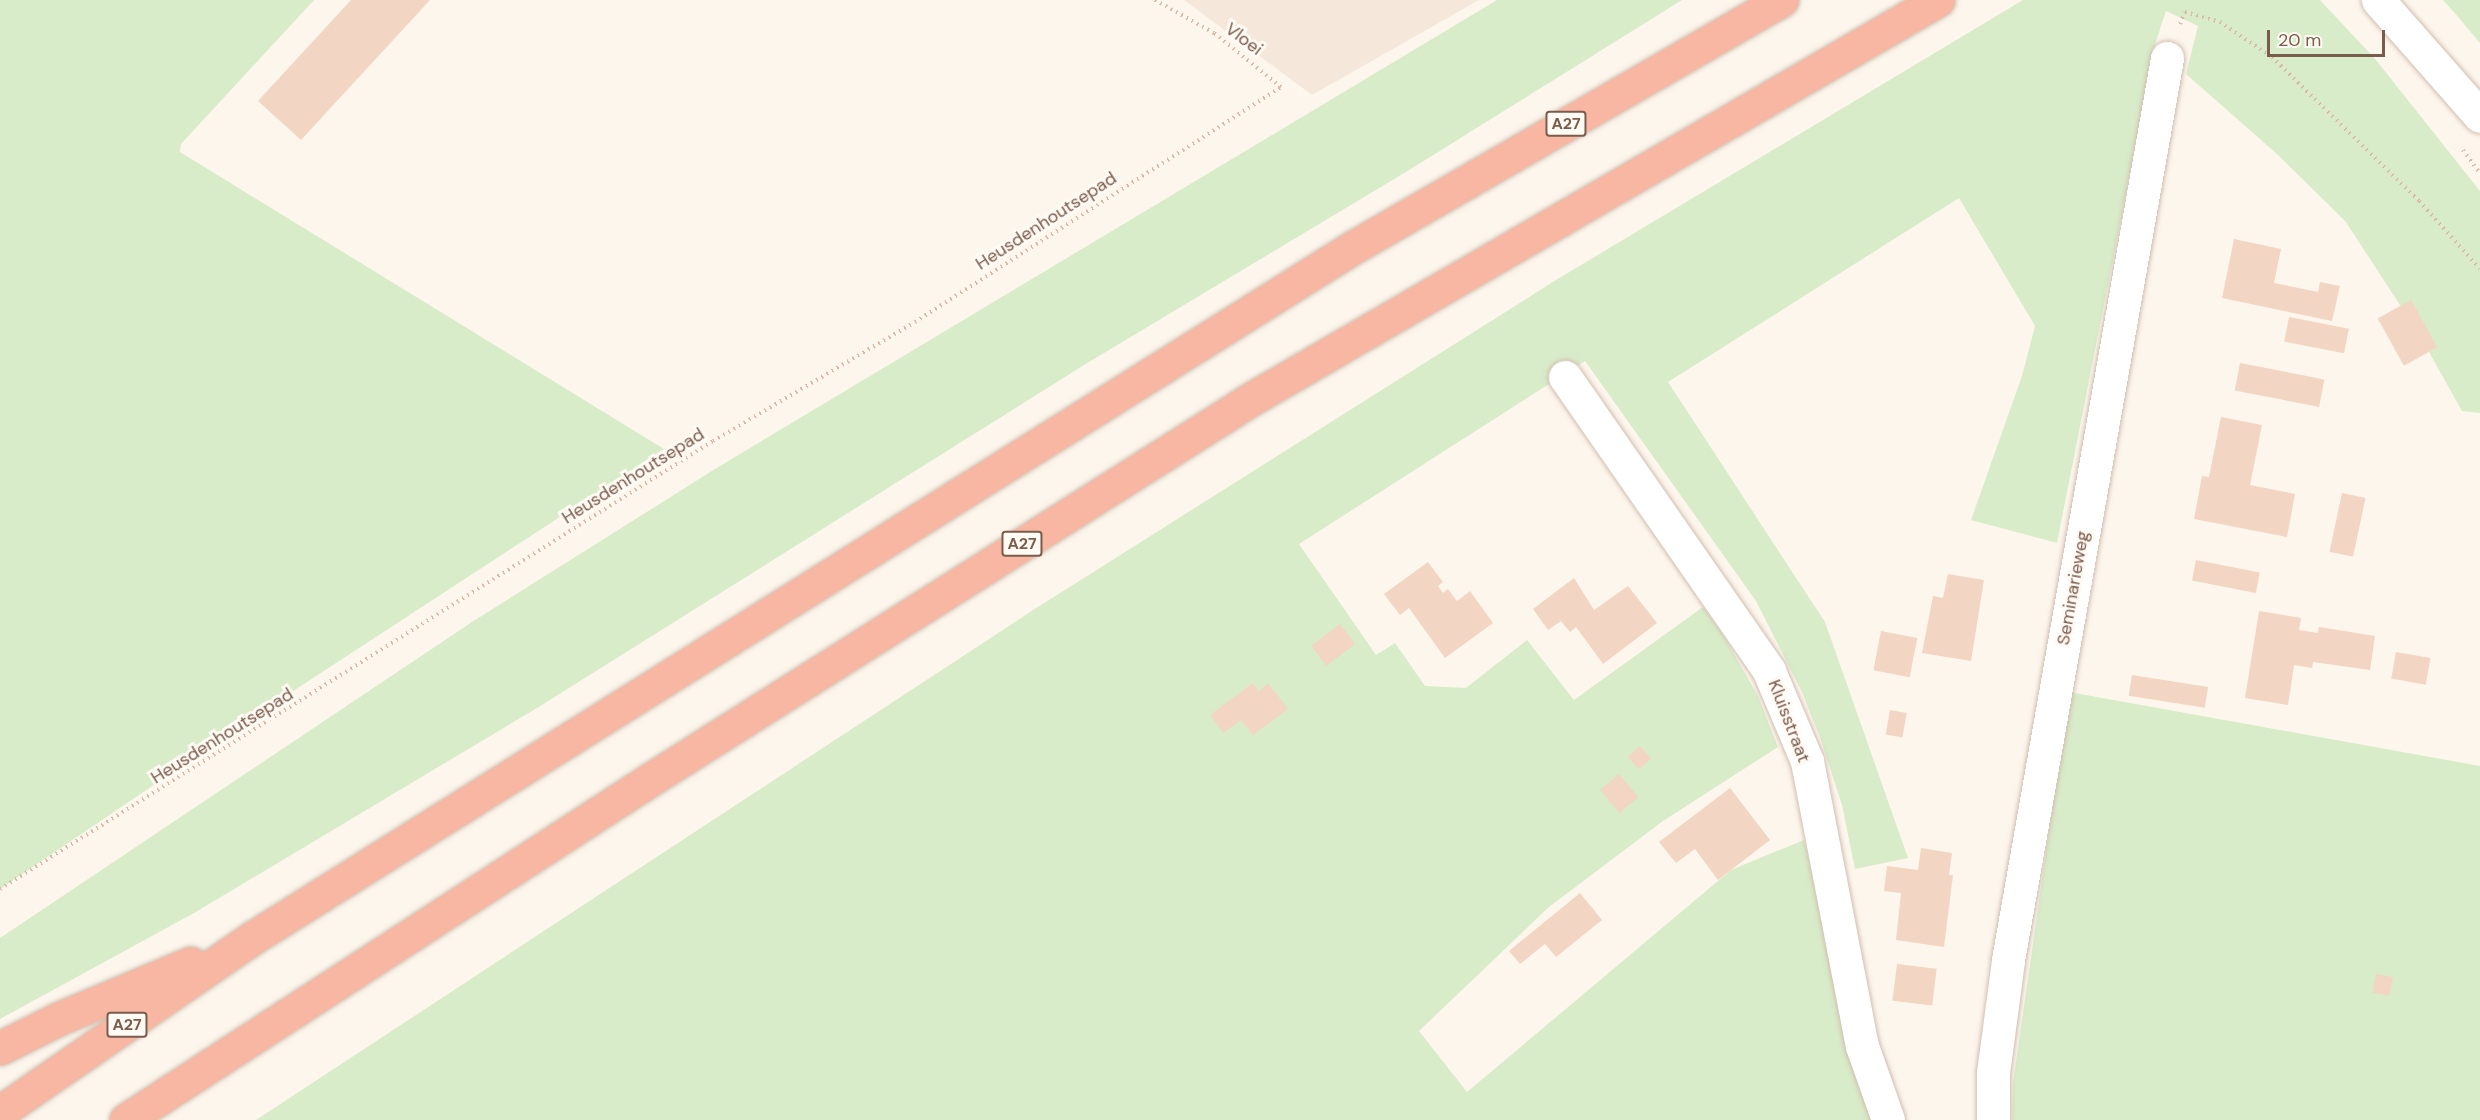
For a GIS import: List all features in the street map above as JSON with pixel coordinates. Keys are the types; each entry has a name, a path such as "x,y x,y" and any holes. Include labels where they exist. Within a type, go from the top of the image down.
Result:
{"highway":[{"name":"A27","path":"0,1112 254,937 1352,248 1781,0"},
{"name":"A27","path":"126,1120 648,781 1253,398 1938,0"},
{"name":"A27","path":"0,1048 58,1019 254,937"}],"street":[{"path":"2378,0 2480,116"},
{"name":"Seminarieweg","path":"1993,1120 1993,1073 2008,960 2167,58"},
{"name":"Kluisstraat","path":"1565,377 1769,671 1807,761 1862,1046 1888,1120"}],"path":[{"name":"Vloei","path":"1155,0 1214,33 1281,87"},
{"path":"2167,58 2185,12 2229,28 2272,57 2419,201 2480,269"},
{"name":"Heusdenhoutsepad","path":"0,889 713,441 915,322 1281,87"}],"shaded area":[{"path":"1184,0 1479,0 1312,95"}],"green space":[{"path":"0,0 314,0 181,144 180,152 664,449 284,697 0,889"},
{"path":"1497,0 1682,0 1406,172 1084,365 537,708 194,913 0,1019 0,938 472,622 715,469"},
{"path":"2023,0 2320,0 2376,60 2480,191 2480,413 2462,411 2420,336 2346,222 2277,154 2186,74 2198,26 2166,11 2156,41 2057,543 1971,520 2022,376 2035,326 1959,198 1668,382 1825,622 1908,858 1855,869 1842,805 1821,740 1802,692 1756,601 1585,361 1299,544 1376,655 1395,643 1425,686 1466,688 1527,640 1574,700 1703,607 1722,633 1758,696 1778,747 1663,821 1549,907 1419,1031 1467,1092 1731,870 1804,840 1852,1043 1879,1120 256,1120 1030,612 1556,280"},
{"path":"2443,0 2480,0 2480,43 2453,11"},
{"path":"2069,692 2480,766 2480,1120 2012,1120 2013,1083"}],"building":[{"path":"351,0 430,0 301,140 258,101"},
{"path":"2234,239 2281,249 2274,283 2318,292 2320,282 2340,286 2332,321 2222,298"},
{"path":"2411,300 2437,347 2404,366 2378,318"},
{"path":"2289,317 2349,329 2344,353 2284,342"},
{"path":"2240,363 2324,379 2319,407 2235,390"},
{"path":"2221,417 2262,425 2250,485 2295,494 2287,537 2194,519 2202,476 2209,477"},
{"path":"2342,493 2365,498 2353,557 2330,552"},
{"path":"2196,560 2260,572 2256,593 2192,581"},
{"path":"1428,562 1443,582 1438,586 1443,593 1448,589 1457,601 1470,591 1493,623 1445,658 1409,608 1400,615 1384,594"},
{"path":"1948,574 1984,580 1971,661 1922,653 1933,596 1943,598"},
{"path":"1574,578 1594,610 1628,586 1657,623 1603,664 1576,627 1570,632 1561,621 1548,630 1533,609"},
{"path":"2259,611 2301,618 2299,630 2318,633 2319,627 2375,636 2370,670 2313,662 2312,668 2294,665 2288,705 2245,698"},
{"path":"1340,624 1355,644 1326,666 1311,646"},
{"path":"1881,631 1917,638 1910,677 1873,670"},
{"path":"2396,652 2430,658 2426,685 2391,679"},
{"path":"2132,675 2208,687 2205,708 2129,696"},
{"path":"1253,683 1259,691 1268,683 1288,709 1253,735 1241,720 1223,733 1210,715"},
{"path":"1890,710 1907,713 1902,738 1886,735"},
{"path":"1640,746 1651,759 1639,769 1628,756"},
{"path":"1619,774 1638,797 1619,813 1600,790"},
{"path":"1730,788 1770,840 1718,880 1695,849 1676,863 1659,842"},
{"path":"1921,848 1952,853 1949,875 1953,875 1944,947 1896,940 1901,893 1884,891 1887,866 1918,870"},
{"path":"1580,893 1602,920 1556,957 1545,944 1520,964 1509,951"},
{"path":"1897,964 1937,969 1932,1006 1892,1001"},
{"path":"2376,974 2393,977 2389,996 2373,993"}]}
